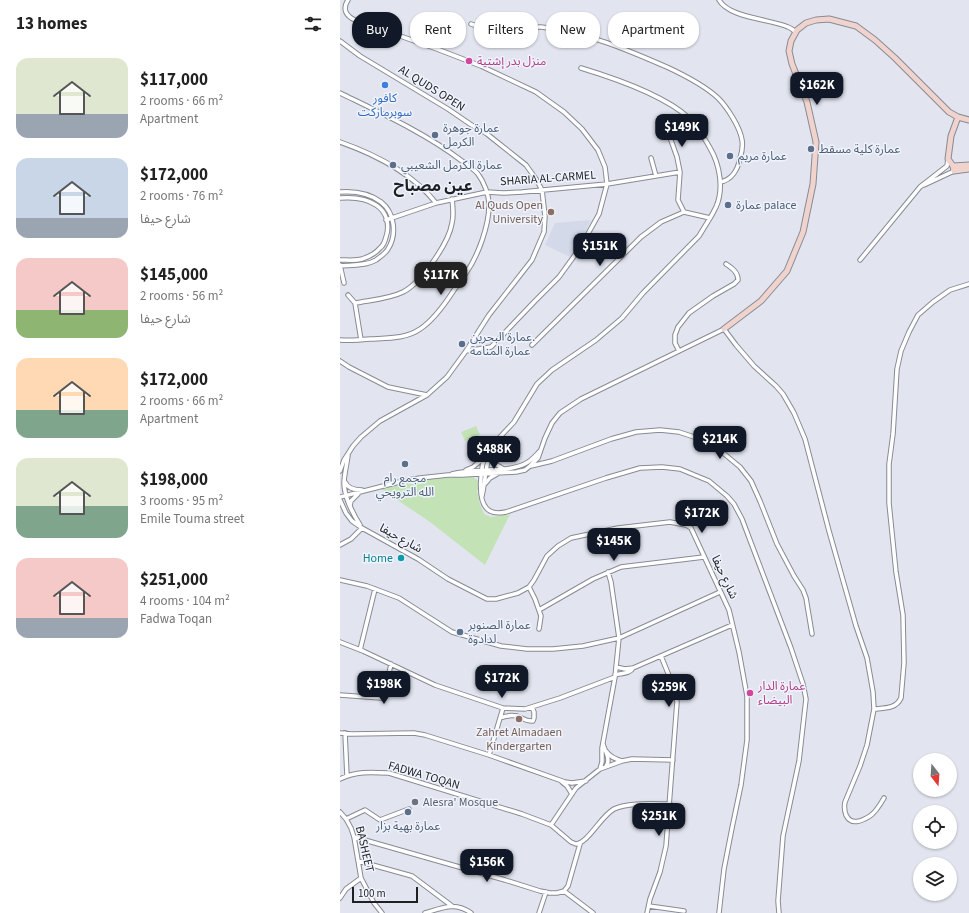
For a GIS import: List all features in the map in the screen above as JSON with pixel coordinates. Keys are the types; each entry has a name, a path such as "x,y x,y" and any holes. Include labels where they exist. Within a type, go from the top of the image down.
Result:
{"street":[{"name":"SHARIA AL-CARMEL","path":"348,0 345,4 346,12 350,17 481,66 536,92 564,112 582,129 598,150 605,168 607,184 542,190 487,192 436,203 386,220"},
{"path":"719,0 727,9 780,24 796,32"},
{"path":"464,471 499,473 525,470 538,458 552,423 560,413 581,400 724,329 761,301 787,271 803,232 813,184 816,142 807,102 792,64 789,51 791,41 796,32 806,23 816,20 829,19 856,26 875,40 895,58 949,112 958,117 969,120"},
{"path":"471,24 510,37 515,37 539,27 595,38 649,59 706,88 718,97 725,105 738,127 742,140 742,150 736,170 728,180 720,182"},
{"name":"AL QUDS OPEN","path":"340,41 360,56 448,108 487,134 526,165 542,190 546,216 544,232 532,260 489,315 466,352 447,377"},
{"path":"448,475 464,471 484,457 514,422 537,384 552,370 596,340 622,318 699,236 717,206 720,188 718,165 699,131 690,119 675,108 652,95 581,68"},
{"path":"340,93 399,122 454,155 478,173 487,192 489,204 487,224 479,248 467,272 432,319 421,329 404,336 394,338 340,340"},
{"path":"860,260 920,187 947,166 951,136 958,117"},
{"path":"667,129 677,157 680,172 678,200 684,212"},
{"path":"340,142 358,148 408,176 427,192 436,203"},
{"path":"651,158 656,176"},
{"path":"948,159 954,169"},
{"path":"920,187 954,169 969,165"},
{"path":"954,169 969,169"},
{"path":"466,352 494,344 559,277 580,248 599,214 607,184 680,172"},
{"path":"340,192 348,191 366,193 381,202 389,210 394,226 393,236 388,250 376,260 362,264 340,265 344,283"},
{"path":"340,198 347,197 364,199 376,205 384,212 388,226 387,234 381,248 371,255 360,259 340,260"},
{"path":"355,303 390,297 402,293 414,284 434,261 444,245 452,224 452,199"},
{"path":"532,346 641,238 661,222 684,212 710,218"},
{"path":"679,351 675,335 678,327 689,313 738,280 736,272 726,264"},
{"path":"874,709 890,707 900,701 904,663 903,615 896,572 889,503 889,464 897,369 901,351 918,315 950,290 969,284"},
{"path":"348,295 355,303 361,340"},
{"path":"724,329 754,366 783,394 794,413 805,438 856,626 867,658 874,709 867,745 845,802 845,812 851,821 860,821 872,815 884,798"},
{"path":"340,361 388,387 428,395"},
{"name":"شارع حيفا","path":"340,471 344,460 361,437 380,421 428,395 447,377"},
{"path":"530,466 552,461 611,439 636,432 660,430 679,432 703,440 722,452 740,467 751,481 777,544 803,590 806,598 812,634"},
{"path":"484,472 490,453 499,439"},
{"path":"470,475 503,468 512,468 528,462 542,449"},
{"path":"490,453 493,463 503,468"},
{"name":"شارع حيفا","path":"348,454 344,481 346,496 351,510 362,528"},
{"path":"484,457 482,497 484,506 490,511 498,514 640,468 662,467 680,469 709,481 734,504 742,519 791,648 803,684 806,699 799,761 783,836 778,902 779,913"},
{"path":"483,485 490,478 499,473"},
{"path":"340,499 367,490 404,481 448,475 476,476 483,485"},
{"path":"344,481 351,489 367,490"},
{"path":"351,510 351,501 354,497 367,490"},
{"name":"شارع حيفا","path":"340,499 346,513 352,521 362,528 418,559 448,578 487,598 496,599 518,593 529,587 547,556 558,546 571,538 618,528 670,522 686,525 691,528 729,610 747,696 748,740 724,869 719,913"},
{"path":"340,545 351,539 362,528"},
{"path":"539,610 608,572 621,568 704,557"},
{"path":"600,769 602,762 602,748 615,676 619,638 611,582 608,572"},
{"path":"340,580 367,586 399,598 452,632 501,646 553,649 582,646 619,638 720,592"},
{"path":"529,587 539,610 539,630"},
{"path":"360,650 375,589"},
{"path":"340,642 435,685 503,708 525,708 560,698 615,676 627,673 634,668 732,626"},
{"path":"647,913 650,899 660,872 666,846 674,760 677,702 672,683 661,656"},
{"path":"340,694 382,698 384,696 391,664"},
{"path":"616,667 625,669 634,668"},
{"path":"500,718 505,716 517,716 531,722 534,718 532,706"},
{"path":"489,755 503,708"},
{"path":"340,733 414,733 489,755 560,780 572,783 586,780"},
{"path":"345,733 347,776"},
{"path":"603,743 608,759 608,764 605,767"},
{"path":"606,751 609,755 622,761"},
{"path":"551,825 576,788 600,769 632,759 674,760"},
{"name":"FADWA TOQAN","path":"340,779 347,776 368,772 389,773 522,814 551,825 571,842 580,844"},
{"path":"560,780 567,786 572,794"},
{"path":"354,837 546,892 557,893 564,890 568,886 580,844 605,816 614,810 628,805 670,804"},
{"path":"346,819 365,810 380,820 410,809"},
{"name":"BASHEET","path":"340,812 346,819 354,837 361,878 374,903 382,913"},
{"path":"358,861 412,876 452,906"},
{"path":"340,898 346,889 361,878"},
{"path":"564,890 592,913"},
{"path":"539,913 546,892"},
{"path":"425,913 452,906 460,907 471,913"},
{"path":"649,906 684,911"}],"shaded area":[{"path":"591,220 580,243 570,257 545,245 555,223"}],"green space":[{"path":"476,426 480,435 465,441 461,432"},
{"path":"470,475 480,482 481,485 477,491 484,514 491,517 510,514 485,565 430,522 378,487 411,480"}],"place":[{"name":"منزل بدر إشتية","path":"469,61"},
{"name":"كافور سوبرماركت","path":"385,85"},
{"name":"عمارة جوهرة الكرمل","path":"435,135"},
{"name":"عمارة كلية مسقط","path":"811,149"},
{"name":"عمارة مريم","path":"730,156"},
{"name":"عمارة الكرمل الشعيبي","path":"393,165"},
{"name":"عمارة palace","path":"728,205"},
{"name":"Al Quds Open University","path":"551,212"},
{"name":"عمارة البحرين. عمارة المنامة","path":"462,344"},
{"name":"مجمع رام الله الترويحي","path":"405,464"},
{"name":"Home","path":"401,558"},
{"name":"عمارة الصنوبر لدادوة","path":"460,632"},
{"name":"عمارة الدار البيضاء","path":"750,693"},
{"name":"Zahret Almadaen Kindergarten","path":"519,719"},
{"name":"Alesra' Mosque","path":"415,802"},
{"name":"عمارة بهية بزار","path":"408,812"}],"district":[{"name":"عين مصباح","path":"433,185"}]}
